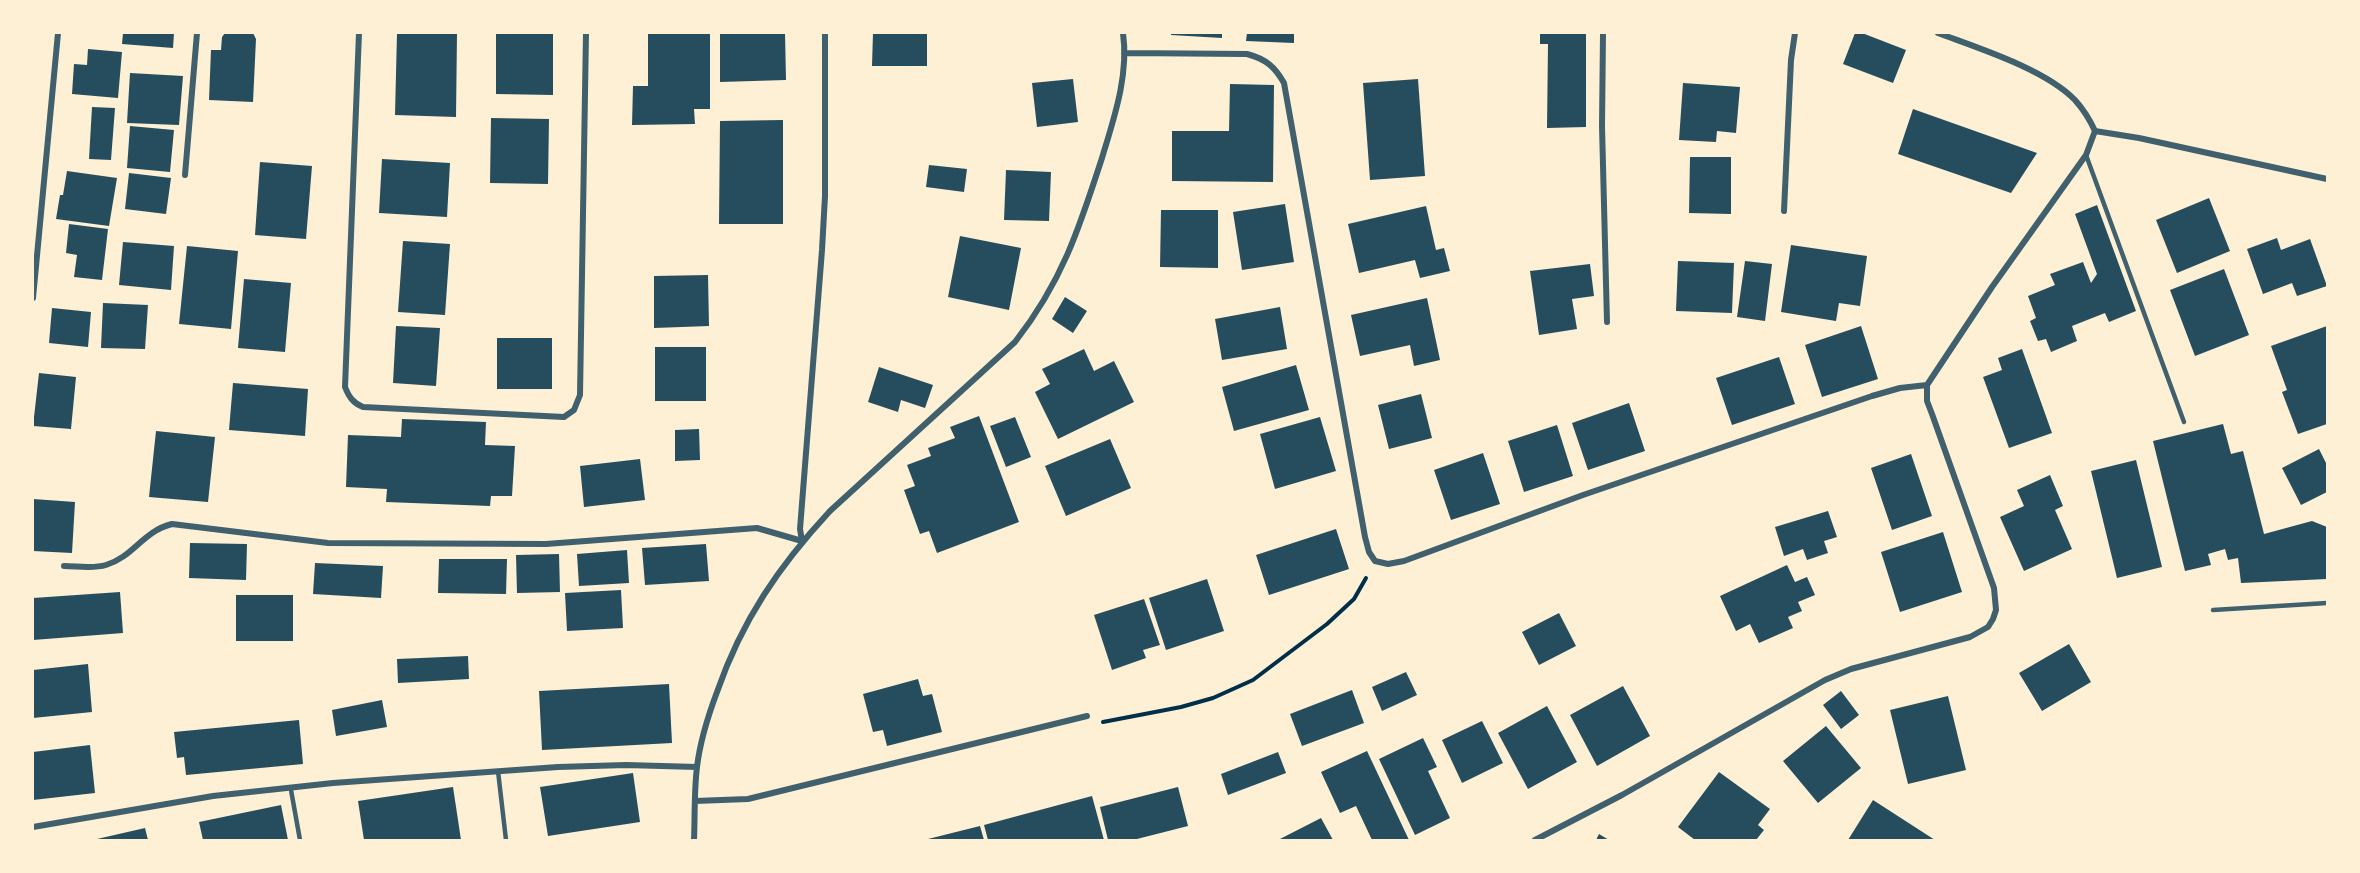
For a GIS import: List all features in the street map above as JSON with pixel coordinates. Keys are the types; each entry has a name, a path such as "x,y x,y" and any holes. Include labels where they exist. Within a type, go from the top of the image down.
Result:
{"street":[{"path":"33,298 57,33"},
{"path":"185,175 197,33"},
{"path":"359,33 345,387 352,400 363,407 564,417 574,410 580,395 586,33"},
{"path":"802,541 800,529 825,196 825,33"},
{"path":"694,840 697,767 708,714 743,627 758,601 802,541 830,511 1015,342 1034,318 1052,288 1078,232 1118,102 1126,53 1123,33"},
{"path":"1603,33 1602,126 1607,322"},
{"path":"1784,211 1791,60 1795,33"},
{"path":"1938,33 2034,72 2055,85 2076,101 2095,131 2139,138 2326,179"},
{"path":"1126,53 1247,54 1266,60 1276,69 1284,83 1365,537 1369,552 1375,561 1388,564 1404,561 1583,495 1861,400 1900,388 1927,386"},
{"path":"1535,840 1622,795 1825,680 1860,666 1970,637 1988,627 1996,610 1994,588 1927,400 1927,386 1992,287 2086,154 2095,131"},
{"path":"64,566 107,565 130,552 159,527 172,524 328,543 546,544 757,528 802,541"},
{"path":"695,801 748,799 1087,716"},
{"path":"33,827 213,796 291,790 333,783 498,771 626,765 697,767"}],"lane":[{"path":"2086,154 2184,422"},
{"path":"2326,179 2327,187"},
{"path":"2213,610 2327,603"},
{"path":"498,771 506,840"},
{"path":"291,790 300,840"}],"path":[{"path":"1087,716 1090,726 1119,718 1145,716 1213,698 1253,681 1327,624 1354,599 1375,561"}],"building":[{"path":"123,33 174,33 173,48 122,44"},
{"path":"225,33 253,33 256,39 253,102 209,100 211,50 221,50 222,37"},
{"path":"397,33 457,33 456,117 395,115"},
{"path":"496,33 553,33 553,95 496,94"},
{"path":"648,33 710,33 710,109 694,109 695,124 632,125 633,86 648,86"},
{"path":"720,33 785,33 786,80 720,82"},
{"path":"873,33 927,33 927,66 872,66"},
{"path":"1171,33 1222,33 1222,38 1171,35"},
{"path":"1247,33 1294,33 1294,43 1246,41"},
{"path":"1540,33 1586,33 1586,127 1547,128 1548,44 1540,44"},
{"path":"1855,33 1862,33 1906,50 1893,83 1843,64"},
{"path":"88,49 122,52 118,98 72,94 74,64 87,65"},
{"path":"130,73 183,76 179,125 127,123"},
{"path":"1073,79 1078,122 1037,127 1032,83"},
{"path":"1418,79 1425,176 1370,180 1363,83"},
{"path":"1683,83 1740,87 1736,133 1717,131 1716,142 1679,140"},
{"path":"1230,84 1274,85 1273,182 1172,181 1172,131 1229,131"},
{"path":"92,107 115,108 111,160 89,159"},
{"path":"1913,109 2037,153 2011,193 1898,154"},
{"path":"491,118 549,119 548,184 490,183"},
{"path":"783,120 783,224 719,224 720,121"},
{"path":"130,126 174,130 170,172 127,168"},
{"path":"1690,157 1731,157 1731,214 1689,213"},
{"path":"382,159 450,163 447,217 379,213"},
{"path":"260,162 312,166 306,239 255,235"},
{"path":"929,165 967,169 964,192 926,187"},
{"path":"1006,170 1051,172 1049,221 1004,220"},
{"path":"67,171 117,178 109,226 56,219"},
{"path":"129,173 171,178 166,214 125,209"},
{"path":"2209,198 2230,251 2177,273 2156,220"},
{"path":"1285,204 1294,262 1242,270 1233,212"},
{"path":"2097,205 2136,311 2109,322 2105,313 2072,326 2077,341 2051,352 2046,339 2038,341 2030,321 2036,318 2028,296 2055,285 2050,274 2083,262 2091,283 2097,274 2075,214"},
{"path":"1426,206 1436,250 1444,248 1450,271 1420,278 1415,260 1359,273 1348,224"},
{"path":"1161,210 1218,210 1218,268 1160,267"},
{"path":"69,224 108,229 102,280 74,277 77,255 66,253"},
{"path":"960,236 1021,248 1009,310 948,297"},
{"path":"2277,238 2281,250 2310,239 2327,286 2297,296 2292,283 2263,294 2247,249"},
{"path":"403,241 450,244 445,315 398,312"},
{"path":"123,242 174,246 171,290 119,285"},
{"path":"1791,245 1867,256 1860,306 1839,303 1836,321 1781,312"},
{"path":"187,246 238,251 231,329 179,324"},
{"path":"1678,261 1734,263 1732,313 1676,311"},
{"path":"1745,261 1772,264 1765,321 1737,317"},
{"path":"1590,264 1594,296 1572,299 1577,329 1539,335 1530,271"},
{"path":"2224,269 2249,335 2195,356 2170,290"},
{"path":"708,275 709,326 654,328 654,276"},
{"path":"244,279 291,283 285,352 238,348"},
{"path":"1065,297 1087,311 1073,333 1052,319"},
{"path":"1427,298 1440,360 1414,366 1410,345 1360,356 1351,315"},
{"path":"103,303 148,305 145,349 101,348"},
{"path":"1280,307 1287,349 1222,360 1215,319"},
{"path":"52,308 91,312 88,347 49,343"},
{"path":"396,326 440,328 436,386 393,383"},
{"path":"1861,326 1878,379 1822,397 1805,345"},
{"path":"2327,326 2327,424 2298,434 2282,392 2287,390 2271,346"},
{"path":"497,338 552,338 552,389 497,389"},
{"path":"655,347 706,347 706,401 655,401"},
{"path":"1084,349 1094,371 1114,361 1134,402 1058,439 1035,392 1050,384 1042,369"},
{"path":"2022,349 2052,433 2009,448 1983,377 2002,370 1998,358"},
{"path":"1779,357 1795,404 1732,425 1716,378"},
{"path":"1296,365 1309,410 1234,431 1222,387"},
{"path":"879,367 933,385 925,408 901,400 898,412 868,402"},
{"path":"39,373 76,377 71,429 33,426"},
{"path":"233,383 308,389 305,436 229,430"},
{"path":"1421,394 1432,438 1389,449 1378,405"},
{"path":"1629,403 1645,451 1588,470 1572,423"},
{"path":"979,416 1019,522 937,553 929,531 920,534 904,490 915,486 907,465 931,456 928,448 955,438 950,427"},
{"path":"1015,417 1031,457 1006,467 990,426"},
{"path":"1320,417 1336,471 1275,489 1260,434"},
{"path":"402,419 486,422 485,445 515,446 512,496 491,496 490,506 386,502 387,489 346,487 348,435 401,437"},
{"path":"2223,424 2231,454 2243,451 2264,534 2312,521 2327,527 2327,579 2241,583 2238,558 2228,560 2225,549 2208,554 2211,565 2185,571 2153,441"},
{"path":"1557,425 1573,476 1524,492 1508,441"},
{"path":"699,429 700,460 675,461 675,430"},
{"path":"156,431 215,437 208,502 149,497"},
{"path":"1110,439 1131,488 1066,516 1045,466"},
{"path":"2319,449 2327,465 2327,492 2301,505 2282,468"},
{"path":"1483,453 1500,504 1451,520 1434,470"},
{"path":"1911,454 1932,516 1892,530 1871,468"},
{"path":"640,459 645,500 584,507 580,466"},
{"path":"2136,460 2162,567 2117,578 2091,471"},
{"path":"2050,475 2063,506 2055,510 2072,549 2024,571 2000,517 2024,506 2017,490"},
{"path":"33,499 75,502 72,553 33,551"},
{"path":"1828,511 1837,537 1824,541 1828,553 1807,560 1803,549 1784,556 1775,527"},
{"path":"1336,529 1349,569 1269,595 1256,555"},
{"path":"1943,532 1962,592 1900,612 1881,552"},
{"path":"190,543 247,544 246,580 189,578"},
{"path":"706,544 709,581 645,585 642,548"},
{"path":"627,550 629,583 579,586 577,554"},
{"path":"559,554 560,592 517,593 516,555"},
{"path":"439,559 507,559 506,594 438,593"},
{"path":"315,563 383,566 381,598 313,594"},
{"path":"1787,565 1795,582 1807,577 1815,595 1798,602 1802,611 1788,617 1793,628 1759,643 1750,624 1736,631 1720,596"},
{"path":"1207,579 1224,631 1166,650 1149,598"},
{"path":"621,590 623,628 567,631 565,593"},
{"path":"120,592 123,633 33,640 33,598"},
{"path":"236,595 293,595 293,641 236,641"},
{"path":"1144,599 1160,645 1143,650 1146,658 1112,670 1094,615"},
{"path":"1559,613 1576,646 1539,665 1522,632"},
{"path":"2069,644 2091,682 2042,711 2019,673"},
{"path":"468,656 469,679 398,683 397,659"},
{"path":"88,664 92,712 33,718 33,670"},
{"path":"1406,672 1417,695 1382,711 1372,687"},
{"path":"918,679 923,696 932,694 942,732 887,746 883,730 873,732 863,694"},
{"path":"669,684 672,743 542,750 539,691"},
{"path":"1623,686 1650,736 1597,766 1570,715"},
{"path":"1352,690 1364,723 1302,746 1290,714"},
{"path":"1841,691 1859,715 1841,729 1823,705"},
{"path":"1948,696 1966,770 1908,784 1890,710"},
{"path":"382,700 387,727 336,736 332,710"},
{"path":"1547,706 1577,762 1528,789 1498,733"},
{"path":"299,720 303,764 186,775 184,757 177,758 174,732"},
{"path":"1482,721 1503,763 1462,783 1442,740"},
{"path":"1826,726 1861,768 1818,803 1783,761"},
{"path":"1423,738 1437,767 1428,771 1450,818 1415,835 1379,759"},
{"path":"90,745 95,793 33,800 33,752"},
{"path":"1367,751 1409,840 1372,840 1356,806 1340,813 1321,772"},
{"path":"1278,752 1286,773 1228,795 1221,774"},
{"path":"1719,772 1770,809 1758,825 1764,830 1756,840 1695,840 1678,827"},
{"path":"633,773 640,822 548,836 540,787"},
{"path":"453,787 461,840 364,840 358,801"},
{"path":"1178,787 1188,826 1133,840 1108,840 1100,807"},
{"path":"1092,796 1104,840 988,840 984,825"},
{"path":"1873,800 1935,840 1848,840"},
{"path":"281,805 288,840 203,840 199,822"},
{"path":"1321,818 1333,840 1278,840"},
{"path":"980,826 984,840 928,840 928,839"},
{"path":"145,828 148,840 97,840 97,839"},
{"path":"1599,834 1609,840 1596,840"}]}
